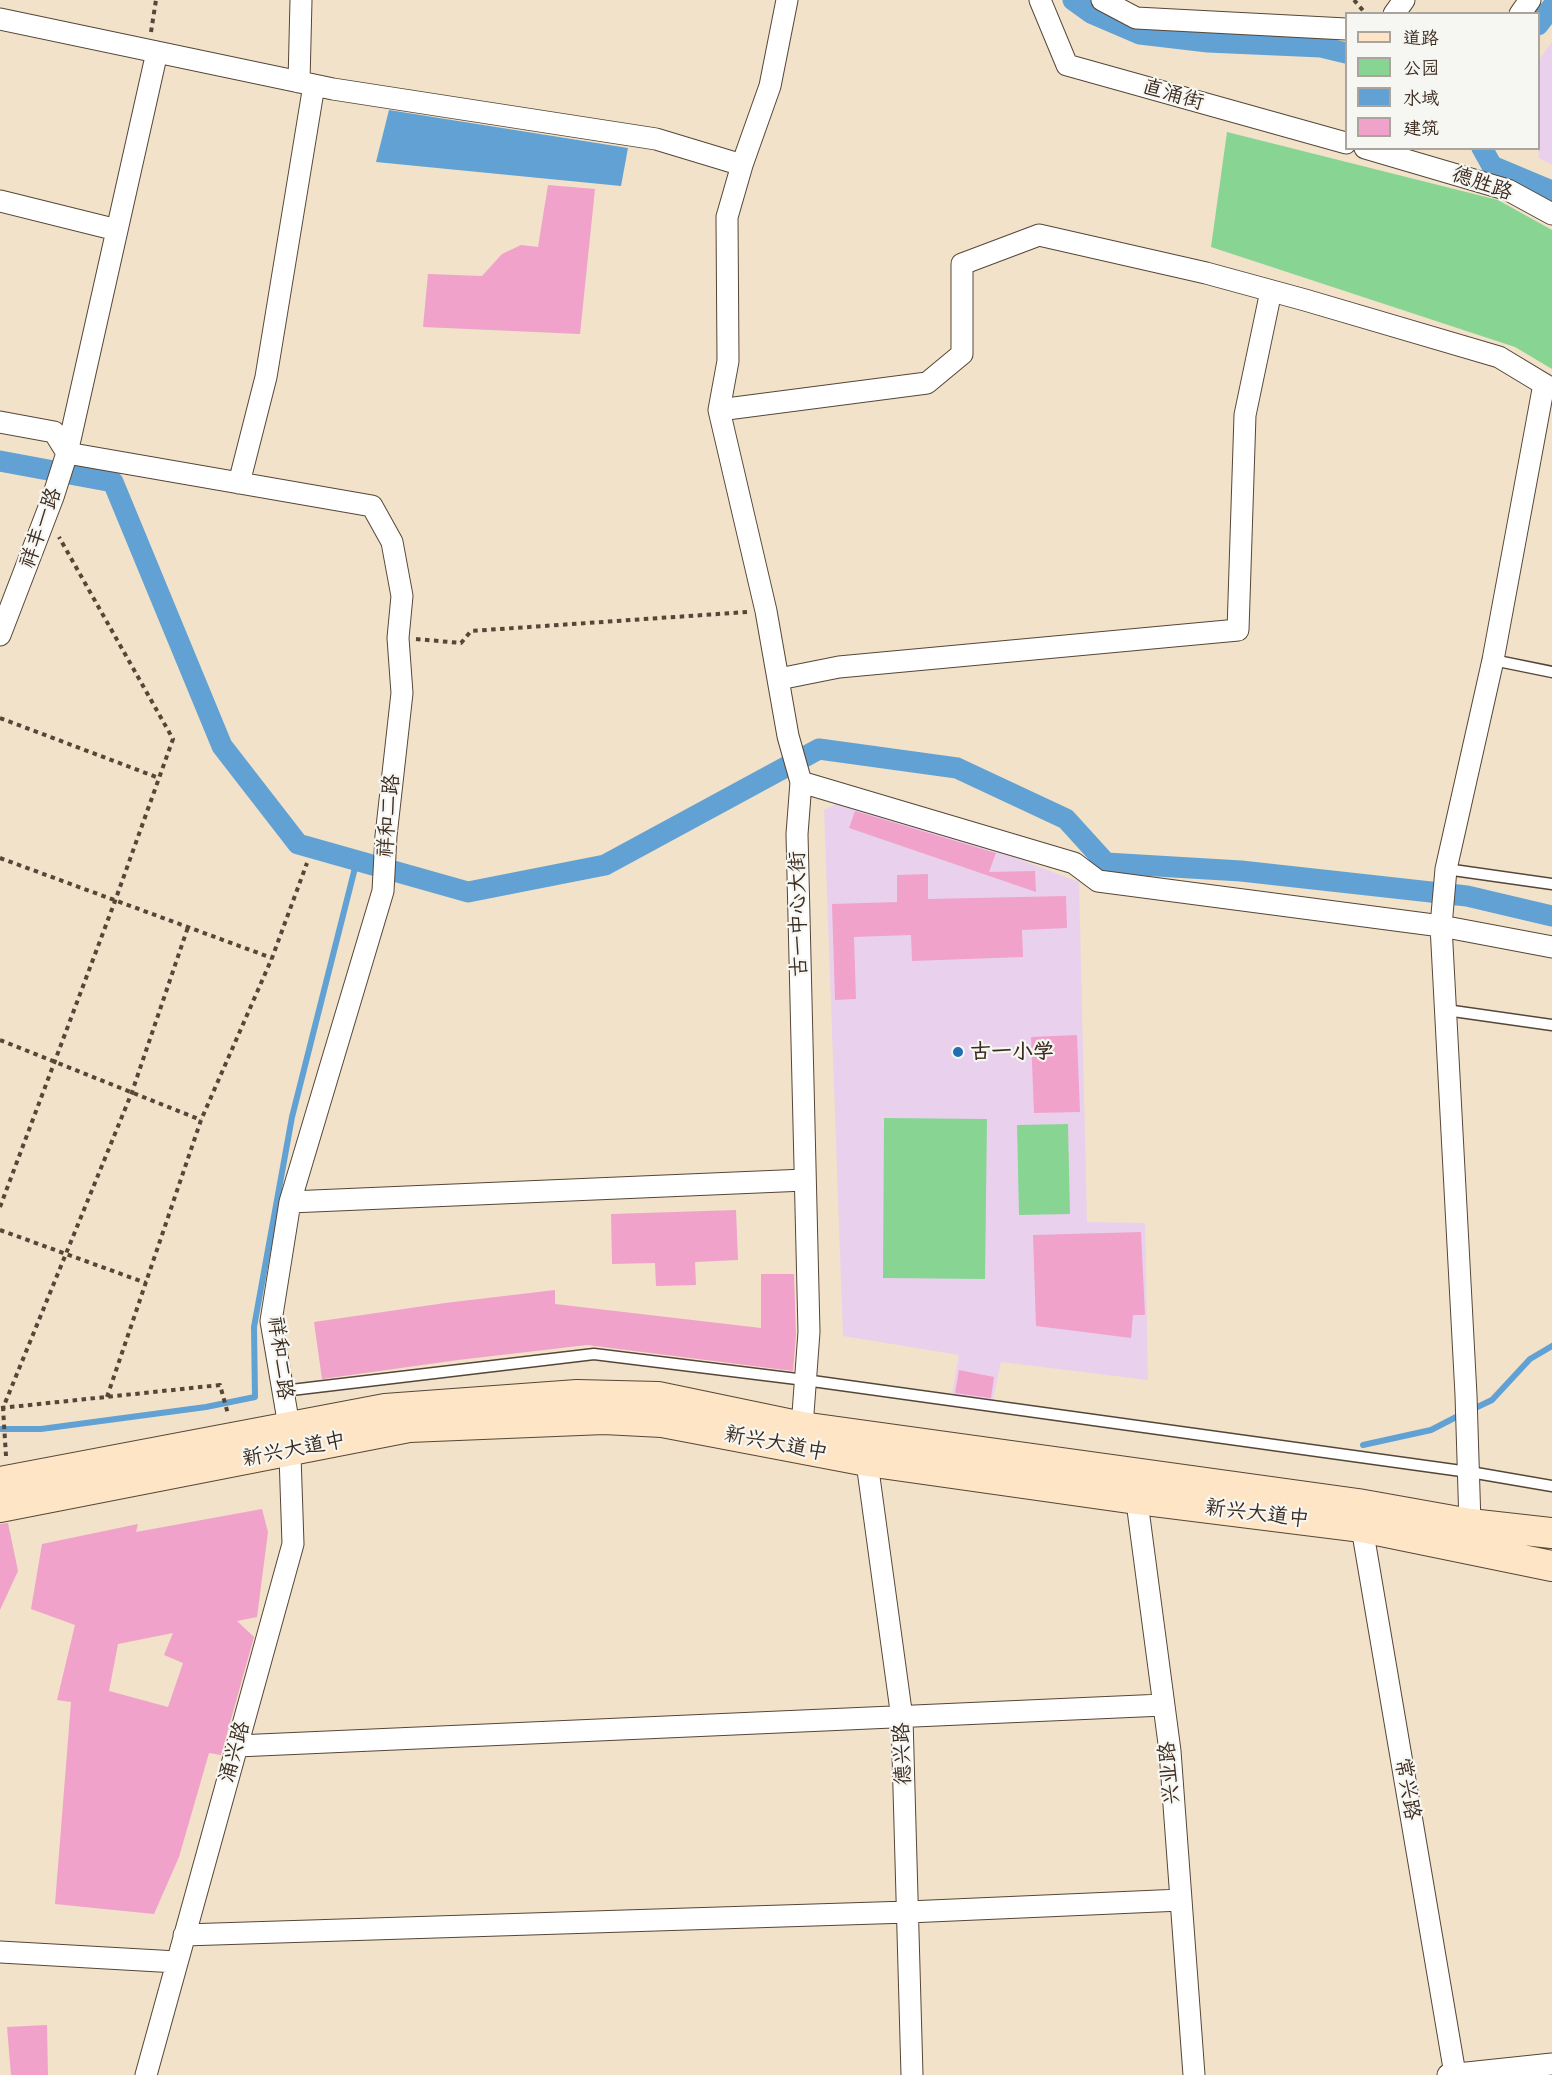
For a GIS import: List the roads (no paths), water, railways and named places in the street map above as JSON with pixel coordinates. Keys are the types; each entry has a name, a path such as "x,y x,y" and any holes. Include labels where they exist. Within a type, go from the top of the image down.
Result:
{"main road":[{"name":"新兴大道中","path":"2,1487 234,1436 290,1438 385,1409 577,1395 658,1396 802,1427 865,1448"},
{"name":"新兴大道中","path":"2,1487 290,1438 409,1427 603,1419 662,1422 865,1448 1360,1516 1552,1533"},
{"name":"新兴大道中","path":"1360,1516 1552,1566"}],"street":[{"path":"239,483 266,377 307,84 301,0"},
{"path":"787,0 770,86 742,165 727,217 728,361 719,410 927,383 962,354 962,264 1039,235 1206,273 1499,357 1548,387 1493,660 1446,869 1441,926 1466,1395 1470,1524"},
{"name":"直涌街","path":"1040,0 1067,65 1345,142"},
{"path":"1102,0 1136,18 1345,29"},
{"path":"0,19 307,84 656,140 742,165"},
{"name":"祥丰一路","path":"0,635 50,506 67,453 117,230 152,51"},
{"path":"1380,150 1416,155"},
{"name":"德胜路","path":"1416,155 1508,190 1552,214"},
{"path":"0,201 117,230"},
{"path":"779,679 838,667 1238,630 1245,415 1271,291"},
{"name":"古一中心大街","path":"719,410 766,611 788,736 801,782 797,834 809,1332 802,1427"},
{"path":"0,422 54,432 67,453"},
{"name":"祥和二路","path":"67,453 372,506 392,542 402,596 398,638 402,693 386,836 383,891 290,1202 271,1321 290,1438"},
{"path":"801,782 1074,863 1098,881 1441,926 1552,947"},
{"path":"290,1202 805,1180"},
{"name":"涌兴路","path":"146,2075 293,1544 290,1438"},
{"name":"德兴路","path":"865,1448 902,1718 912,2075"},
{"name":"兴业路","path":"1135,1485 1170,1751 1194,2075"},
{"name":"常兴路","path":"1360,1516 1455,2074"},
{"path":"237,1746 1163,1705"},
{"path":"184,1935 908,1912 1181,1900"},
{"path":"0,1952 177,1962"},
{"path":"1448,2075 1552,2064"}],"lane":[{"path":"1493,660 1552,672"},
{"path":"1446,869 1552,884"},
{"path":"1446,1010 1552,1025"},
{"path":"283,1391 594,1354 805,1380 1468,1472 1552,1486"}],"water":[{"path":"389,110 628,148 621,186 376,162"}],"waterway":[{"path":"1073,0 1091,13 1140,34 1208,42 1321,47 1345,53"},
{"path":"1540,22 1552,7"},
{"path":"1483,150 1492,166 1552,191"},
{"path":"0,461 113,482 222,746 298,844 468,892 605,865 819,749 957,768 1066,819 1106,863 1241,871 1467,896 1552,916"},
{"path":"0,1429 41,1429 206,1407 255,1397 254,1327 292,1117 357,860"},
{"path":"1471,1410 1492,1400 1530,1359 1552,1346"},
{"path":"1363,1445 1431,1430 1462,1414"}],"place":[{"name":"古一小学","path":"958,1052"}]}
